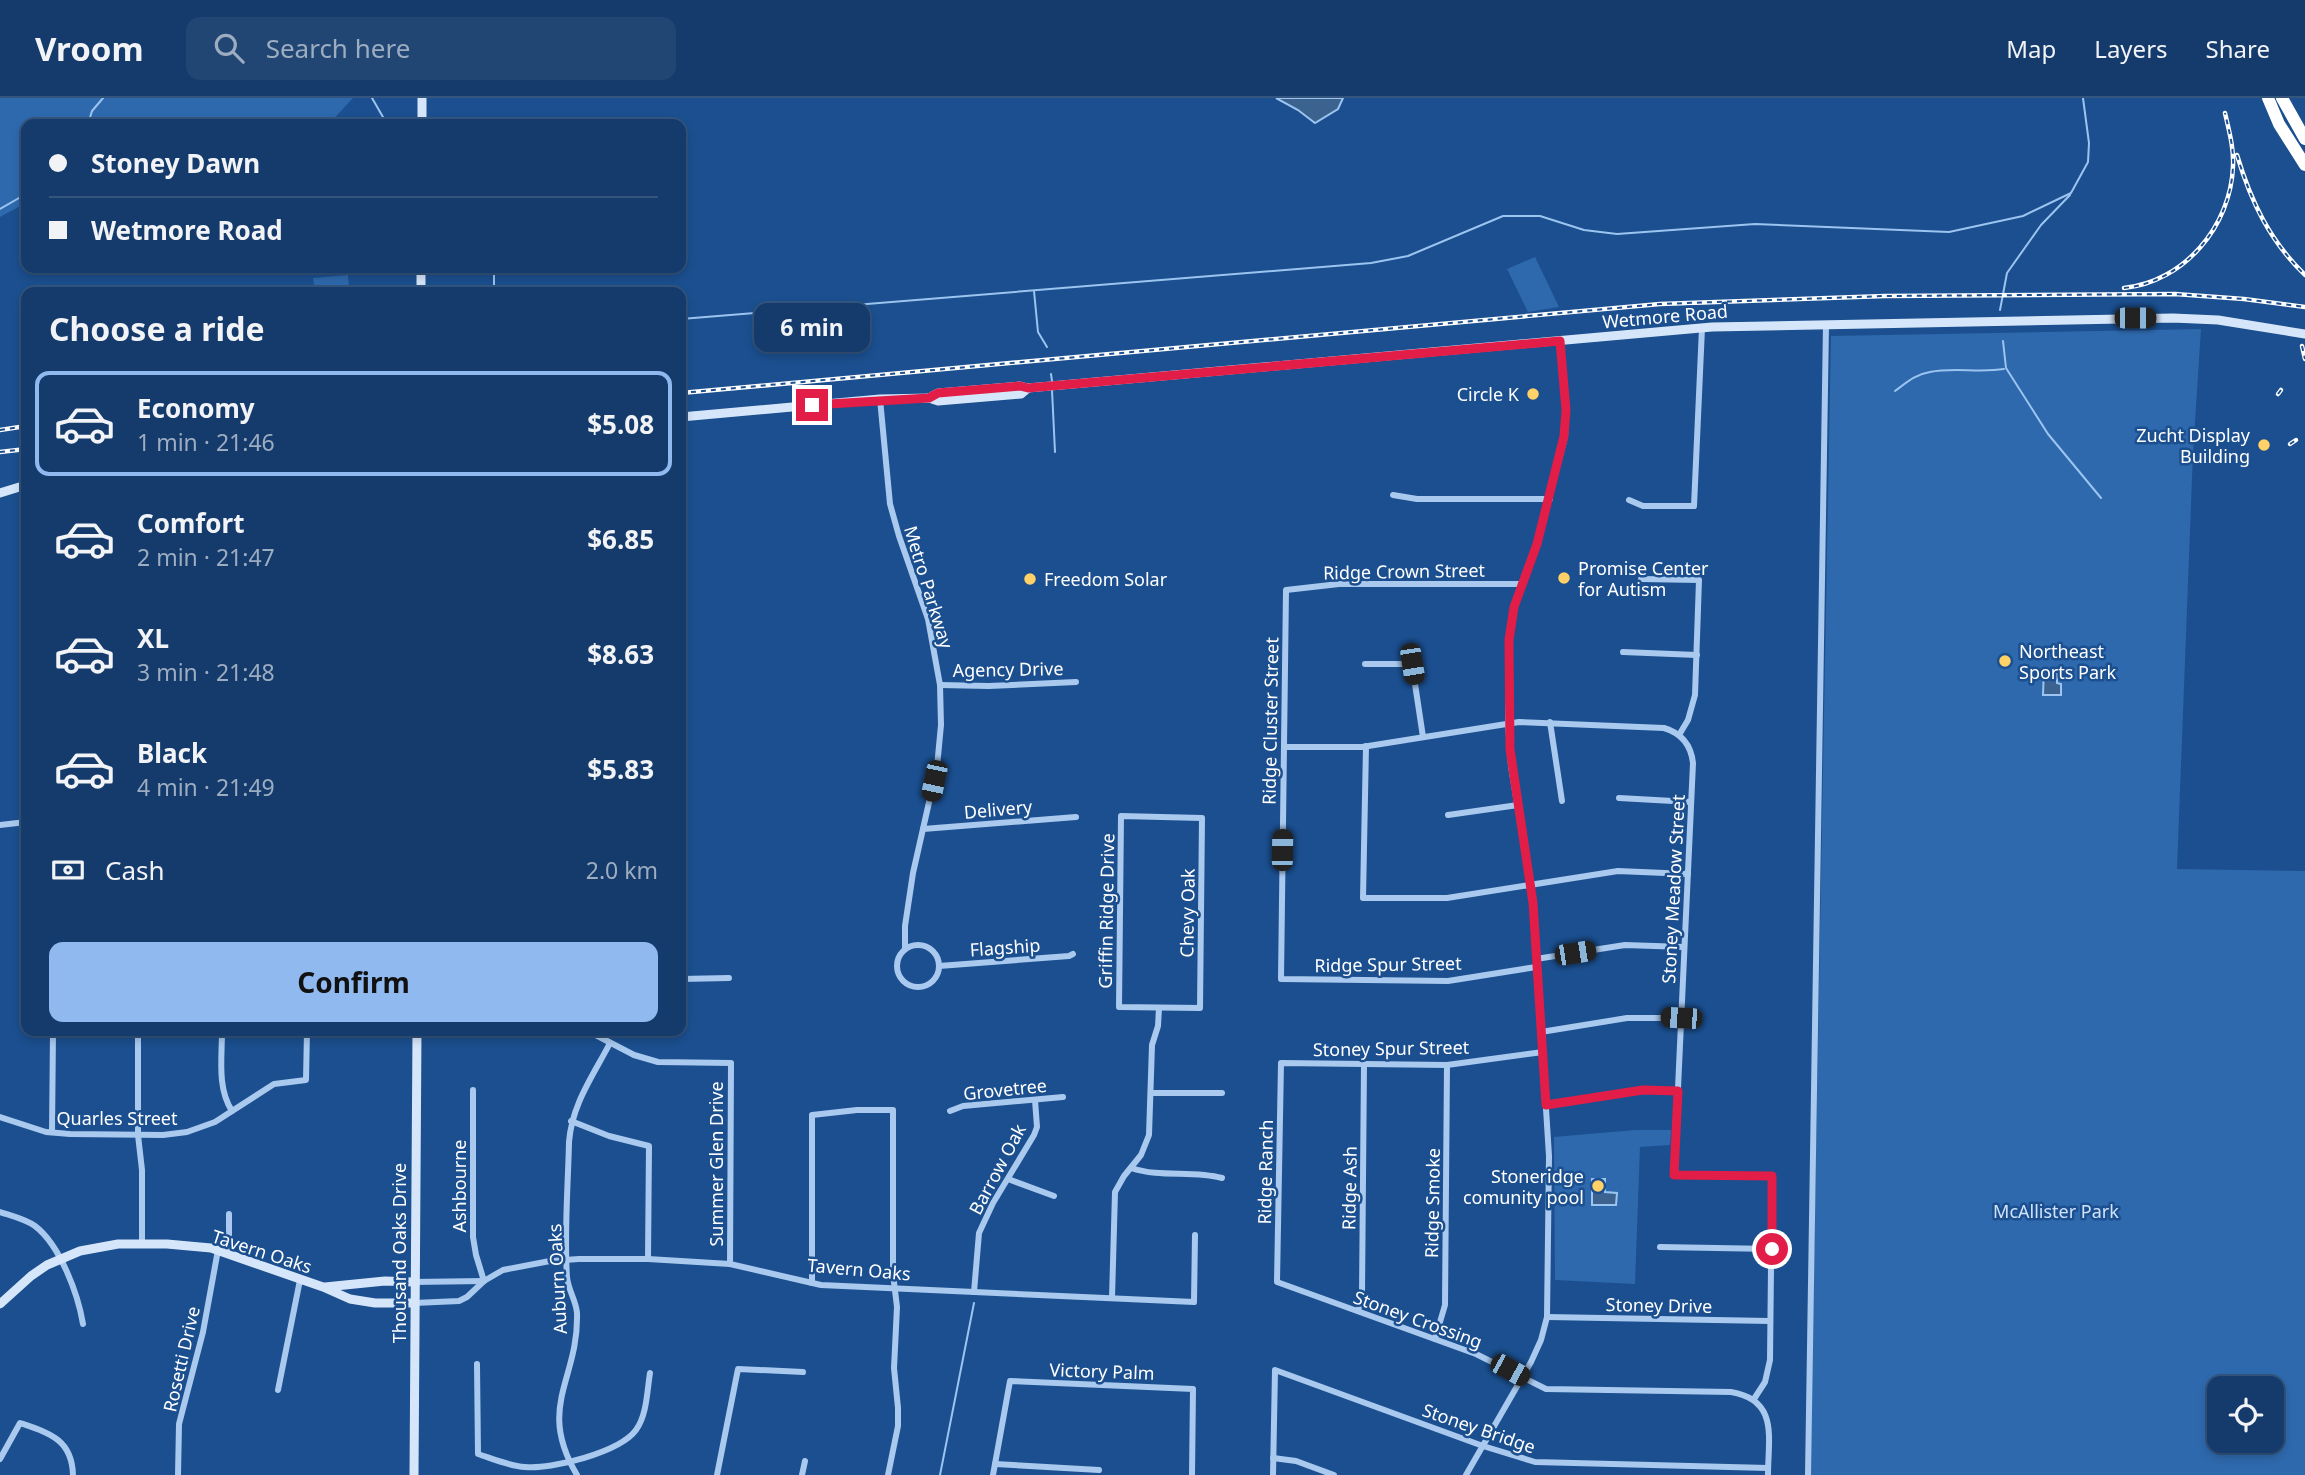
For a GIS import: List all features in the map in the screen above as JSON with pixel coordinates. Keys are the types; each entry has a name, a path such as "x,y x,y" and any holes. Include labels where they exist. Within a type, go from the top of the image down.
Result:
{"highway":[{"path":"2268,98 2279,124 2305,165"},
{"path":"2282,98 2305,139"}],"main road":[{"path":"422,98 422,119"},
{"name":"Wetmore Road","path":"686,417 880,399 929,398 938,393 1052,386 1702,328 2173,318 2218,320 2305,334"},
{"path":"0,493 21,487"},
{"name":"Thousand Oaks Drive","path":"414,1475 413,1282 417,1036"},
{"name":"Tavern Oaks","path":"0,1304 30,1276 60,1259 97,1247 142,1244 218,1250 350,1299 375,1303 414,1303"},
{"name":"Tavern Oaks","path":"323,1287 385,1281 413,1282"}],"street":[{"path":"1808,1475 1826,324"},
{"path":"1629,500 1643,506 1694,506 1702,328"},
{"path":"1466,1475 1536,1352 1546,1317 1549,1156 1531,885 1508,723 1509,640 1514,607 1550,499 1566,423 1560,341"},
{"name":"Metro Parkway","path":"880,399 890,505 928,619 940,685 941,725 937,767 913,873 905,926 905,948"},
{"path":"1393,495 1417,499 1550,499"},
{"path":"1284,747 1366,746 1508,723 1550,722 1653,727 1679,735 1693,709 1699,579 1641,579"},
{"name":"Ridge Crown Street","path":"1286,590 1339,584 1522,584"},
{"name":"Ridge Cluster Street","path":"1280,979 1286,590"},
{"path":"1623,652 1697,655"},
{"path":"1365,664 1412,664 1423,737"},
{"name":"Agency Drive","path":"940,685 1076,682"},
{"path":"1550,722 1562,801"},
{"name":"Stoney Meadow Street","path":"1679,735 1688,745 1693,759 1674,1175 1772,1176 1772,1249"},
{"path":"1366,746 1363,898 1437,899 1618,871 1688,874"},
{"path":"1619,798 1691,802"},
{"path":"1448,815 1518,805"},
{"name":"Griffin Ridge Drive","path":"1159,1007 1119,1007 1121,816 1202,818"},
{"name":"Delivery","path":"923,829 1076,817"},
{"name":"Chevy Oak","path":"1159,1007 1200,1008 1202,818"},
{"path":"0,825 21,823"},
{"path":"918,944 930,949 938,959 939,966 931,982 920,987 908,985 897,970 898,958 905,948 918,944"},
{"name":"Ridge Spur Street","path":"1280,979 1448,981 1625,945 1684,947"},
{"name":"Flagship","path":"939,966 1073,954"},
{"path":"686,979 729,978"},
{"path":"1112,1298 1115,1192 1141,1155 1149,1135 1152,1045 1159,1007"},
{"path":"1541,1032 1627,1018 1681,1018"},
{"path":"52,1036 52,1132"},
{"path":"138,1036 142,1244"},
{"path":"222,1036 222,1089 232,1111"},
{"name":"Quarles Street","path":"0,1117 52,1132 138,1135 187,1132 215,1122 274,1084 306,1080 307,1036"},
{"path":"597,1036 610,1043"},
{"name":"Summer Glen Drive","path":"610,1043 634,1055 657,1062 731,1063 730,1264"},
{"name":"Auburn Oaks","path":"577,1475 561,1438 558,1411 572,1358 576,1327 575,1299 567,1277 571,1121 575,1108 610,1043"},
{"name":"Stoney Spur Street","path":"1281,1063 1447,1065 1543,1052"},
{"name":"Ridge Ranch","path":"1278,1282 1281,1063"},
{"name":"Ridge Ash","path":"1358,1311 1362,1294 1364,1064"},
{"name":"Ridge Smoke","path":"1435,1339 1445,1305 1447,1065"},
{"name":"Ashbourne","path":"473,1090 473,1237 484,1281"},
{"path":"1546,1105 1643,1090 1678,1091"},
{"path":"1151,1093 1222,1093"},
{"name":"Grovetree","path":"950,1111 963,1107 1063,1097"},
{"name":"Barrow Oak","path":"974,1292 979,1233 993,1203 1034,1135 1037,1127 1035,1100"},
{"path":"812,1283 812,1115 856,1110 894,1110 894,1368 898,1426 888,1475"},
{"path":"571,1121 609,1136 649,1146 648,1259"},
{"path":"1131,1168 1153,1174 1207,1175 1222,1178"},
{"path":"1008,1179 1054,1196"},
{"path":"0,1212 21,1218 38,1228 52,1244 78,1300 83,1324"},
{"path":"229,1214 229,1253"},
{"name":"Tavern Oaks","path":"414,1303 458,1301 503,1270 567,1259 648,1259 730,1264 812,1283 1194,1302 1195,1235"},
{"path":"1660,1247 1772,1249 1768,1369 1765,1382 1754,1399 1768,1419 1768,1471"},
{"name":"Rosetti Drive","path":"178,1475 179,1424 203,1332 218,1250"},
{"path":"278,1390 300,1280"},
{"name":"Tavern Oaks","path":"413,1282 484,1281"},
{"name":"Stoney Crossing","path":"1278,1282 1497,1363 1546,1390 1731,1392 1754,1399"},
{"name":"Stoney Drive","path":"1546,1317 1770,1321"},
{"path":"477,1364 478,1454 526,1467 546,1466 617,1446 636,1430 643,1413 650,1373"},
{"path":"717,1475 738,1369 803,1372"},
{"name":"Stoney Bridge","path":"1273,1458 1275,1370 1483,1446 1535,1462 1768,1471"},
{"name":"Victory Palm","path":"995,1464 1010,1381 1193,1389 1192,1475"},
{"path":"0,1459 20,1423 42,1430 60,1441 70,1456 73,1475"},
{"path":"1273,1475 1273,1458 1296,1461 1334,1475"},
{"path":"802,1475 805,1461"},
{"path":"993,1475 995,1464 1100,1470"}],"green space":[{"path":"0,98 353,98 334,119 21,119 21,206 0,217"},
{"path":"1535,257 1559,307 1528,312 1507,269"},
{"path":"348,275 349,287 314,287 313,278"},
{"name":"McAllister Park","path":"2201,329 2193,453 2177,869 2305,871 2305,1475 1810,1475 1831,336"},
{"path":"1635,1130 1671,1130 1670,1145 1640,1147 1635,1284 1555,1280 1554,1137"}],"shaded area":[{"path":"1276,98 1343,98 1338,109 1315,123"},
{"path":"2044,669 2057,669 2057,683 2061,684 2061,695 2043,695"},
{"name":"Stoneridge comunity pool","path":"1592,1179 1605,1179 1605,1192 1617,1193 1616,1205 1592,1205"}],"waterway":[{"path":"90,119 92,111 103,98"},
{"path":"372,98 384,119"},
{"path":"686,319 1371,263 1408,256 1503,216 1540,216 1584,230 1617,234 1755,224 1949,232 2023,216 2071,193 2088,162 2089,143 2083,98"},
{"path":"2000,310 2007,273 2041,225 2070,195"},
{"path":"0,209 21,197"},
{"path":"494,273 494,287"},
{"path":"1034,291 1038,332 1047,347"},
{"path":"2003,341 2006,368 2048,434 2101,498"},
{"path":"1895,391 1925,373 2004,369"},
{"path":"1051,374 1052,381"},
{"path":"1052,390 1055,452"},
{"path":"940,1475 974,1303"}],"railway":[{"path":"2124,288 2166,275 2184,263 2200,247 2224,210 2233,166 2225,113"},
{"path":"2237,155 2263,220 2282,249 2305,275"},
{"path":"686,393 1660,304 1885,296 2175,294 2305,307"},
{"path":"2302,346 2305,359"},
{"path":"2278,394 2281,390"},
{"path":"0,430 21,427"},
{"path":"2290,444 2296,440"},
{"path":"0,452 21,450"}],"place":[{"name":"Circle K","path":"1533,394"},
{"name":"Zucht Display Building","path":"2264,445"},
{"name":"Promise Center for Autism","path":"1564,578"},
{"name":"Freedom Solar","path":"1030,579"},
{"name":"Northeast Sports Park","path":"2005,661"},
{"name":"Stoneridge comunity pool","path":"1598,1186"}],"route":[{"path":"812,405 929,398 938,393 1020,386 1028,388 1560,341 1566,410 1564,436 1537,544 1517,595 1509,640 1508,723 1511,766 1533,903 1546,1105 1643,1090 1678,1091 1674,1175 1772,1176 1772,1249"}]}
